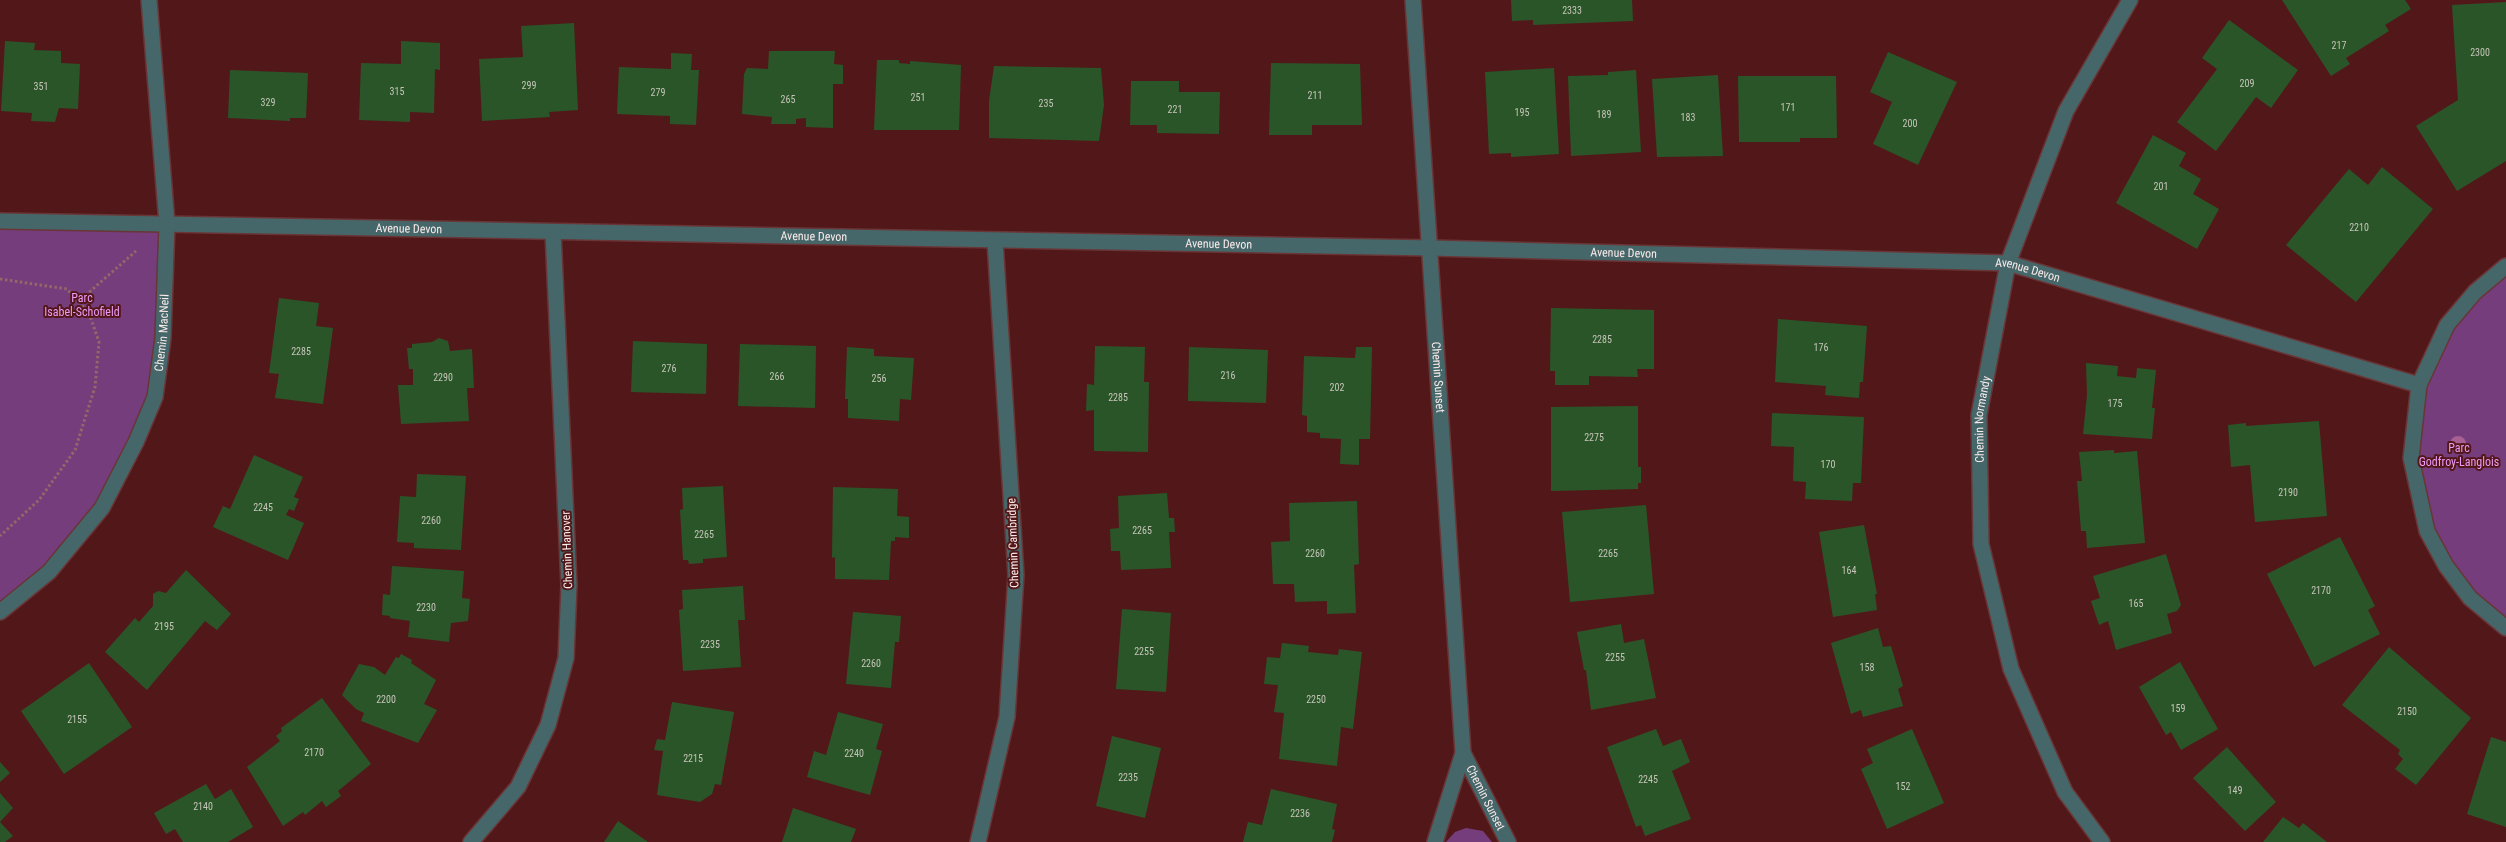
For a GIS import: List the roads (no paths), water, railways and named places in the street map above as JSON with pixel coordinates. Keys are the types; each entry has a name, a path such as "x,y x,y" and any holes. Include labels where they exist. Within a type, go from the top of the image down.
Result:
{"street":[{"name":"Chemin MacNeil","path":"0,612 49,572 102,508 136,442 155,397 163,338 167,224 149,0"},
{"name":"Chemin Sunset","path":"1413,0 1431,248 1448,543 1463,753 1435,842"},
{"name":"Chemin Normandy","path":"2102,842 2065,792 2011,669 1981,544 1979,415 2008,262 2066,112 2130,0"},
{"name":"Avenue Devon","path":"0,221 1431,248 2008,262 2419,385"},
{"name":"Chemin Hanover","path":"471,842 518,788 548,725 566,658 569,585 553,232"},
{"name":"Chemin Cambridge","path":"978,842 1007,717 1016,575 995,241"},
{"path":"2506,266 2474,292 2447,325 2419,385 2411,458 2427,531 2446,566 2470,598 2506,628"},
{"name":"Chemin Sunset","path":"1463,753 1508,842"}],"park label":[{"name":"Parc Isabel-Schofield","path":"82,305"},
{"name":"Parc Godfroy-Langlois","path":"2459,455"}]}
